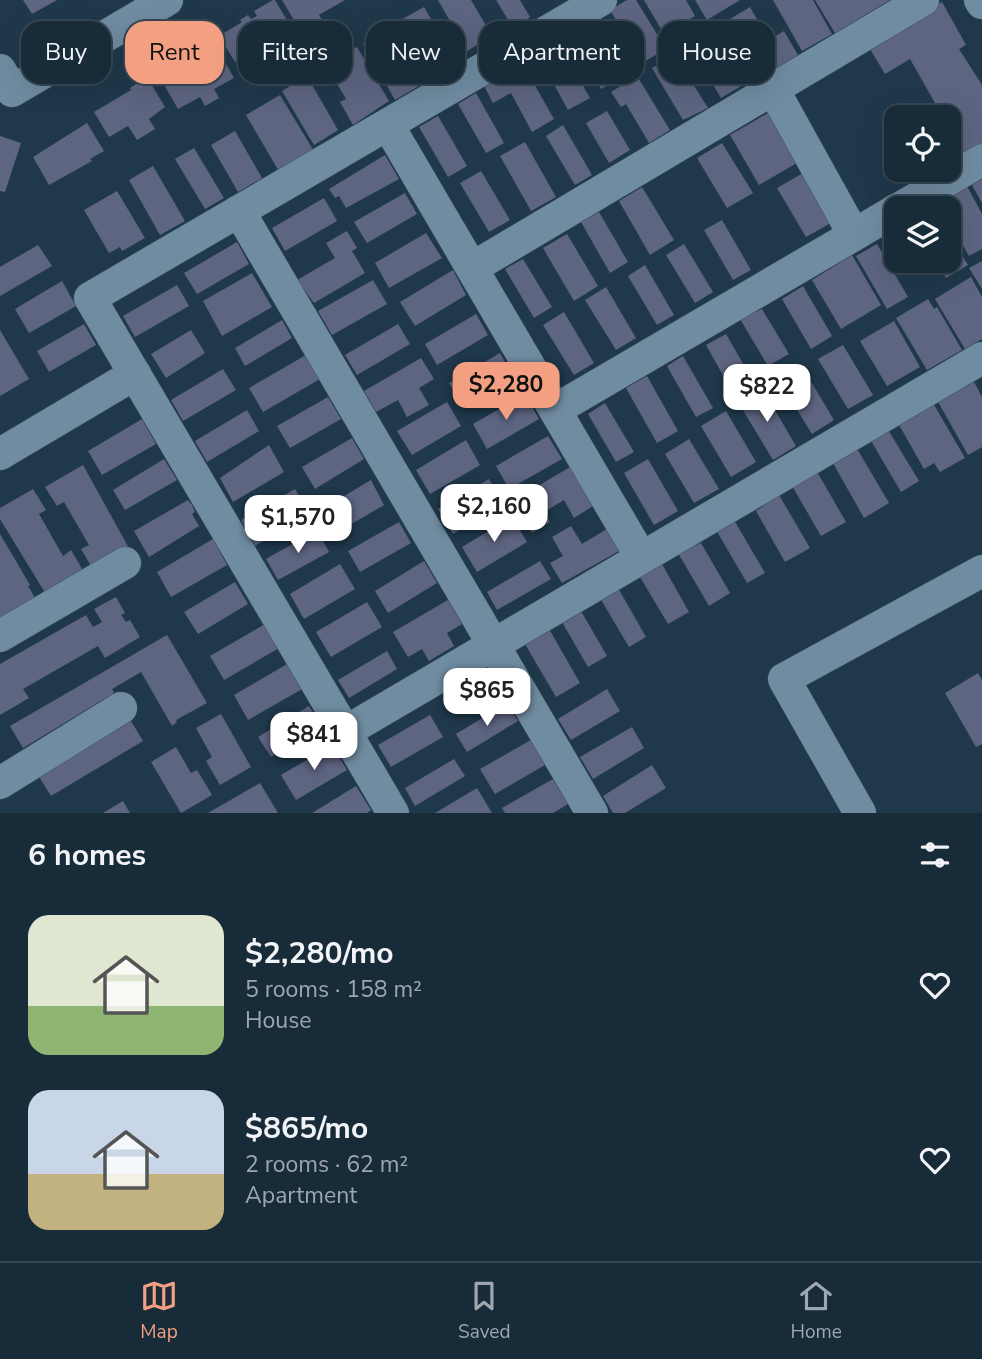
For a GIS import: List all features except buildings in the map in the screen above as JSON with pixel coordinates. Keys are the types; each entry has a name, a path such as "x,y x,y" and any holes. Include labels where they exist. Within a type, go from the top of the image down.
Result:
{"street":[{"path":"6,80 167,0"},
{"path":"393,813 90,298 601,0"},
{"path":"472,268 923,0"},
{"path":"773,89 854,235"},
{"path":"388,125 641,557"},
{"path":"920,196 982,160"},
{"path":"239,211 592,813"},
{"path":"555,410 884,217"},
{"path":"345,732 982,358"},
{"path":"0,454 135,374"},
{"path":"0,636 125,563"},
{"path":"859,813 784,679 982,571"},
{"path":"0,783 121,708"}]}
